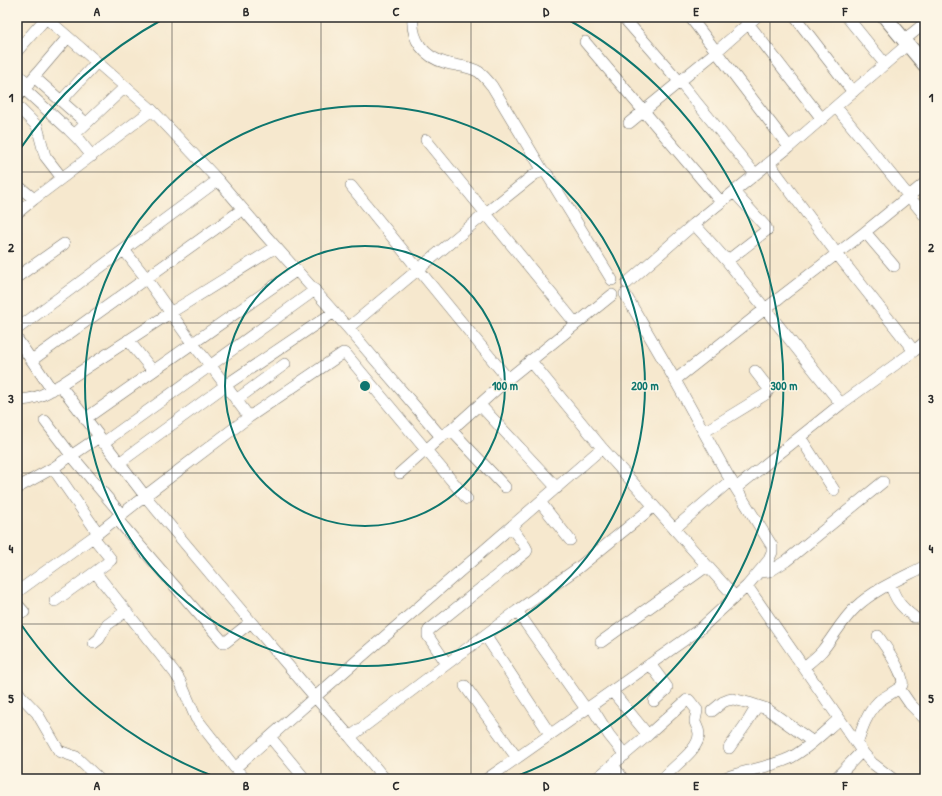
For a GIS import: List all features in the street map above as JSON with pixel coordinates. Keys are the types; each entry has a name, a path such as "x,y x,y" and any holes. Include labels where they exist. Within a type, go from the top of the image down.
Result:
{"main road":[{"path":"884,17 909,39 925,66"}],"street":[{"path":"18,50 45,17 152,110 218,180 437,432 440,435 447,432"},
{"path":"414,17 413,25 415,37 426,54 446,63 470,68 479,72 492,86 543,171 547,174 612,280"},
{"path":"623,17 679,81 755,174"},
{"path":"690,17 789,147"},
{"path":"796,17 853,92"},
{"path":"848,17 885,64"},
{"path":"909,39 922,17"},
{"path":"629,123 717,51 750,19 822,119"},
{"path":"627,283 694,224 769,164 836,107 885,64 925,23"},
{"path":"26,87 68,37"},
{"path":"585,42 721,202"},
{"path":"61,101 97,62"},
{"path":"17,74 26,87 74,135 92,156"},
{"path":"26,87 61,101 86,123"},
{"path":"74,135 125,87"},
{"path":"17,106 37,126 46,156 62,178"},
{"path":"836,107 925,216"},
{"path":"17,213 152,110"},
{"path":"426,140 576,324"},
{"path":"769,164 837,254 914,351"},
{"path":"348,328 486,213 535,174 543,171"},
{"path":"17,329 218,180"},
{"path":"675,380 865,232 925,183"},
{"path":"17,185 34,199"},
{"path":"352,186 508,378"},
{"path":"727,261 767,230 766,227 734,192"},
{"path":"32,360 243,209"},
{"path":"694,224 727,261 841,404"},
{"path":"865,232 894,266"},
{"path":"17,277 64,244"},
{"path":"17,400 29,400 45,395 170,313 276,247"},
{"path":"124,250 146,278 192,343 226,385 249,417"},
{"path":"85,419 297,270"},
{"path":"618,278 625,280 628,289 625,294 620,297 612,295 608,289 612,280 618,278"},
{"path":"17,488 53,468 72,455 101,440 211,366 315,290"},
{"path":"487,779 700,629 747,586 768,561 772,552 772,546 734,484 625,294"},
{"path":"400,474 480,405 508,378 612,295"},
{"path":"119,463 226,385 334,312"},
{"path":"128,340 153,371"},
{"path":"674,529 800,437 841,404 925,342"},
{"path":"18,343 56,388 85,419 145,496 385,779"},
{"path":"17,592 95,535 249,417 341,354 345,353 467,499"},
{"path":"530,360 602,448 735,597"},
{"path":"236,400 285,364"},
{"path":"704,432 766,394 769,389 756,370"},
{"path":"480,405 557,488"},
{"path":"45,421 119,516 223,642 226,642 251,622"},
{"path":"447,432 505,487"},
{"path":"800,437 834,490"},
{"path":"235,768 602,448"},
{"path":"53,468 111,559 55,600"},
{"path":"759,572 770,571 786,561 882,482"},
{"path":"540,502 570,540"},
{"path":"350,737 517,611 578,568 654,506"},
{"path":"447,664 428,636 428,632 526,552 526,546 511,527"},
{"path":"601,642 707,566"},
{"path":"804,667 817,656 845,619 857,606 890,584 925,566"},
{"path":"95,572 177,676 196,718 245,779"},
{"path":"890,584 899,603 914,617"},
{"path":"747,586 860,748 872,762 892,779"},
{"path":"94,643 99,639 108,624 126,611"},
{"path":"517,611 588,708 625,755"},
{"path":"485,635 550,734"},
{"path":"835,779 860,748 864,725 870,712 879,701 902,685 894,660 878,636"},
{"path":"650,664 667,687 666,690 654,701"},
{"path":"465,686 517,758"},
{"path":"899,688 910,704 925,719"},
{"path":"17,690 37,713 59,751 76,757 98,779"},
{"path":"612,690 648,735"},
{"path":"712,711 723,702 733,699 757,706 777,716 813,742"},
{"path":"599,778 687,700 689,700 697,711 695,720 699,730 698,740 687,755 663,779"},
{"path":"729,748 757,706"},
{"path":"722,779 792,757 805,749 839,719"},
{"path":"270,737 305,779"},
{"path":"613,765 623,779"}]}
